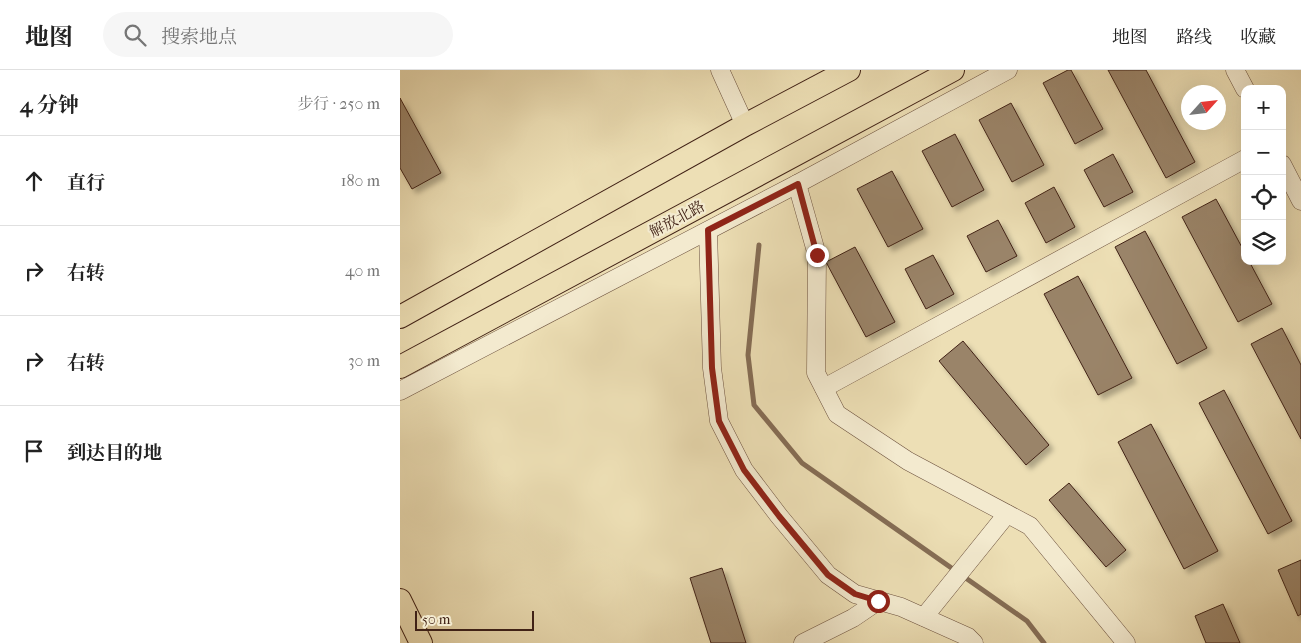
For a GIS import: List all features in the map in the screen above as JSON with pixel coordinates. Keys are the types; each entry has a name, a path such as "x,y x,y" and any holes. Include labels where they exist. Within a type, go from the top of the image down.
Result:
{"main road":[{"path":"400,317 745,125 849,70"},
{"name":"解放北路","path":"400,367 953,70"},
{"path":"400,600 420,643"}],"street":[{"path":"720,70 745,125"},
{"path":"400,391 798,184 1008,70"},
{"path":"1235,70 1243,85"},
{"path":"824,388 1241,161"},
{"path":"1286,172 1301,202"},
{"path":"798,184 817,255 816,372 837,414 908,462 1030,526 1126,643"},
{"path":"708,230 712,368 719,421 744,470 828,575 855,594 901,607 968,637 974,643"},
{"path":"924,617 1007,514"},
{"path":"803,643 853,618 878,601"}],"building":[{"path":"1071,70 1103,129 1075,144 1043,83"},
{"path":"1108,70 1146,70 1195,162 1166,178"},
{"path":"400,98 441,173 412,189 400,168"},
{"path":"1011,103 1044,165 1012,182 979,120"},
{"path":"955,134 984,190 952,207 922,151"},
{"path":"1113,154 1133,192 1104,207 1084,170"},
{"path":"892,171 923,229 888,247 857,189"},
{"path":"1054,187 1075,227 1046,243 1025,203"},
{"path":"1216,199 1241,246 1241,265 1251,265 1272,304 1238,322 1182,217"},
{"path":"998,220 1017,256 986,272 967,236"},
{"path":"1145,231 1207,348 1177,364 1115,247"},
{"path":"855,247 895,322 866,337 826,262"},
{"path":"933,255 954,294 926,309 905,269"},
{"path":"1078,276 1132,378 1098,395 1044,294"},
{"path":"1282,328 1301,365 1301,439 1251,344"},
{"path":"963,341 1049,445 1026,465 939,361"},
{"path":"1224,390 1292,521 1268,534 1199,403"},
{"path":"1151,424 1218,551 1184,569 1118,442"},
{"path":"1069,483 1126,550 1106,567 1049,500"},
{"path":"1301,560 1301,614 1298,616 1278,570"},
{"path":"722,568 746,643 711,643 690,578"},
{"path":"1223,604 1240,643 1206,643 1195,616"}],"waterway":[{"path":"759,245 748,355 754,405 802,463 1027,621 1044,643"}],"route":[{"path":"817,255 798,184 708,230 712,368 719,421 744,470 828,575 855,594 878,601"}]}
